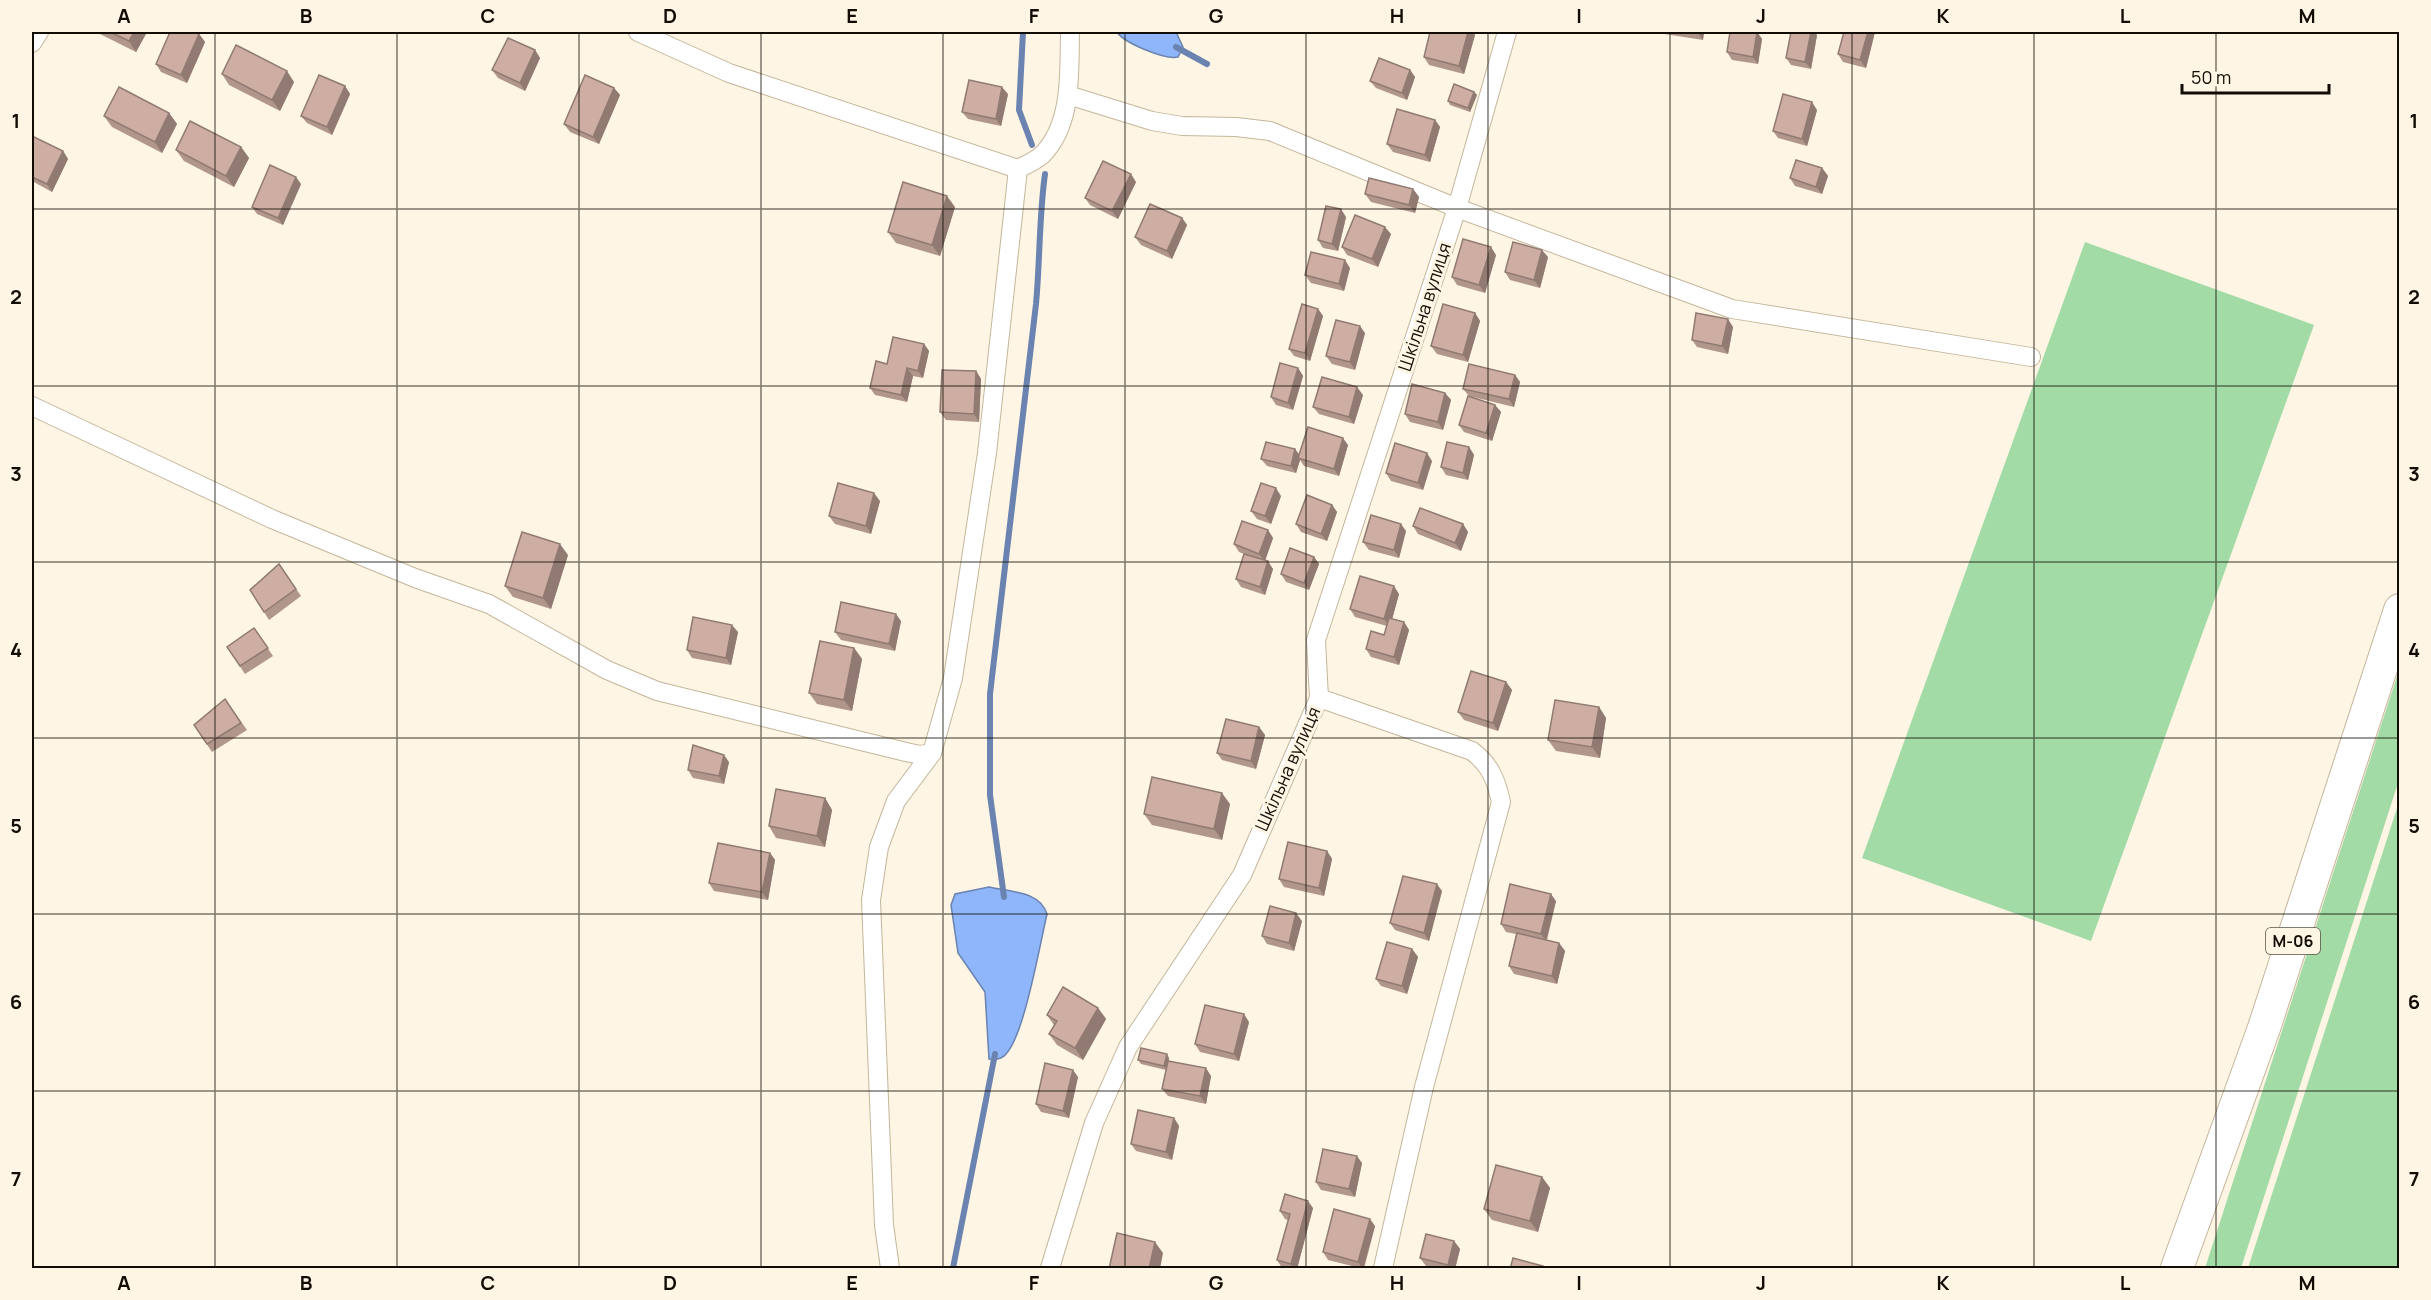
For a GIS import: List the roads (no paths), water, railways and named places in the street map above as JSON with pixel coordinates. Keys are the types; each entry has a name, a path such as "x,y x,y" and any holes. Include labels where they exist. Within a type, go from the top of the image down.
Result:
{"highway":[{"name":"М-06","path":"2177,1269 2264,1028 2400,610"}],"street":[{"path":"32,43 39,32"},
{"path":"638,32 729,73 1018,169 1041,156 1054,140 1068,95 1070,32"},
{"name":"Шкільна вулиця","path":"1050,1269 1094,1122 1128,1047 1242,875 1319,698 1316,640 1457,208 1507,32"},
{"path":"1068,95 1152,121 1182,126 1251,128 1270,131 1457,208 1732,309 2031,357"},
{"path":"890,1269 884,1225 871,900 879,847 896,801 932,753 953,678 987,453 1018,169"},
{"path":"32,406 272,519 415,578 489,604 607,669 657,691 906,752 920,755 932,753"},
{"path":"1319,698 1472,751 1486,762 1496,780 1501,802 1424,1087 1383,1269"}],"water":[{"path":"1117,32 1176,32 1183,47 1178,57 1164,56 1136,46"},
{"path":"989,887 1031,897 1043,906 1047,914 1031,989 1019,1029 1006,1054 994,1059 989,1059 985,992 958,953 951,905 955,894"}],"waterway":[{"path":"1023,32 1019,110 1032,145"},
{"path":"1176,47 1207,64"},
{"path":"1004,897 990,795 990,694 1036,304 1045,174"},
{"path":"953,1268 995,1054"}]}
